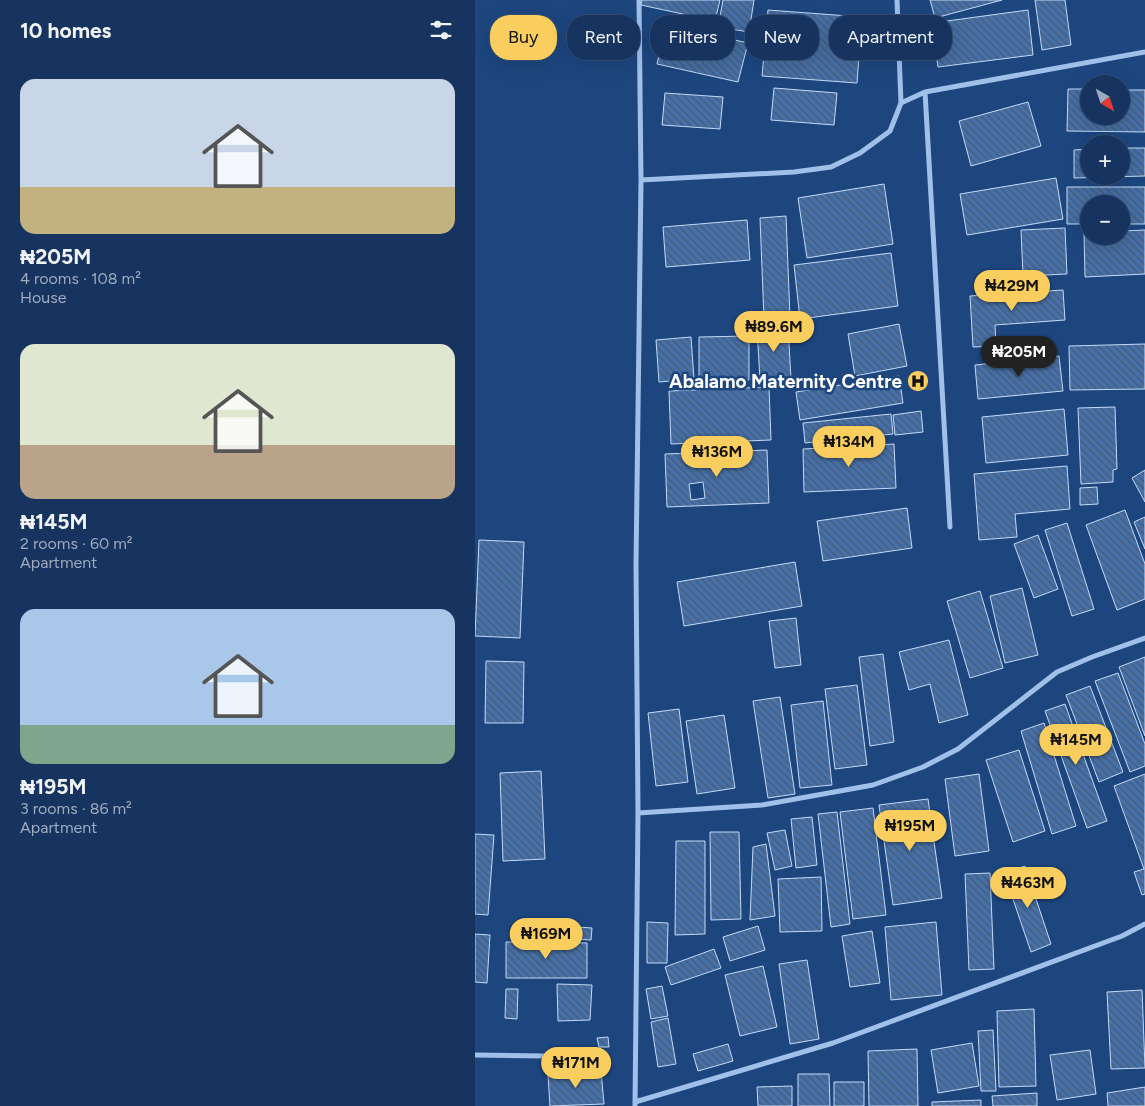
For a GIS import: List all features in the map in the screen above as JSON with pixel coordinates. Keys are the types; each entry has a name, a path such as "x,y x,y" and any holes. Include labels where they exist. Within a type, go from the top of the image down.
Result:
{"street":[{"path":"639,0 641,180 636,565 638,813 635,1104 833,1043 1122,936 1145,924"},
{"path":"641,180 794,172 831,167 860,153 890,131 901,103 897,0"},
{"path":"901,103 925,92 1145,52"},
{"path":"925,92 951,527"},
{"path":"638,813 762,805 873,785 959,750 1057,672 1145,638"},
{"path":"475,1055 545,1056"}],"building":[{"path":"642,0 720,0 716,15 687,15 641,5"},
{"path":"723,0 754,0 752,15 745,15 745,31 735,30 735,15 720,15"},
{"path":"930,0 1002,0 946,15 934,15"},
{"path":"1035,0 1065,0 1071,45 1042,50"},
{"path":"768,10 835,15 829,15 829,60 859,60 857,83 762,76 763,60 819,60 819,15 768,15"},
{"path":"1028,10 1033,55 938,67 937,60 952,60 952,20"},
{"path":"735,40 745,42 745,55 738,82 657,64 658,60 735,60"},
{"path":"774,88 837,93 834,125 771,120"},
{"path":"1068,89 1080,89 1080,125 1130,125 1130,90 1145,90 1145,132 1067,131"},
{"path":"665,93 723,97 720,129 662,125"},
{"path":"1028,102 1041,146 971,166 959,121"},
{"path":"1130,148 1145,148 1145,176 1130,176"},
{"path":"1074,150 1080,150 1080,178 1074,178"},
{"path":"1056,178 1063,219 967,235 960,194"},
{"path":"884,184 893,244 807,258 798,198"},
{"path":"1067,187 1145,187 1145,224 1130,224 1130,195 1080,195 1080,224 1067,224"},
{"path":"786,216 790,317 764,319 760,218"},
{"path":"747,220 750,260 666,267 663,227"},
{"path":"1065,228 1067,274 1023,276 1021,230"},
{"path":"1145,230 1145,274 1085,277 1084,245 1130,245 1130,231"},
{"path":"891,253 898,306 800,319 794,265"},
{"path":"1063,290 1065,320 995,325 996,346 973,347 970,296"},
{"path":"899,324 907,366 855,376 848,334"},
{"path":"788,326 791,379 760,380 757,328"},
{"path":"749,336 749,380 699,381 699,337"},
{"path":"691,337 694,379 659,382 656,340"},
{"path":"1145,344 1145,389 1070,390 1069,346"},
{"path":"1059,356 1063,391 978,399 975,365"},
{"path":"899,376 903,403 800,420 796,392"},
{"path":"769,387 771,440 671,444 669,391"},
{"path":"1115,407 1117,469 1113,470 1113,482 1081,484 1078,408"},
{"path":"1064,409 1068,455 986,463 982,417"},
{"path":"921,411 923,432 895,435 893,415"},
{"path":"891,414 893,434 805,443 803,423"},
{"path":"894,444 896,488 804,492 803,449"},
{"path":"767,450 769,503 667,507 665,454","holes":["703,482 705,498 691,500 689,484"]},
{"path":"1067,466 1070,509 1015,514 1017,537 979,540 974,474"},
{"path":"1145,470 1145,502 1132,478"},
{"path":"1097,487 1098,504 1080,505 1080,488"},
{"path":"907,508 912,548 823,561 817,521"},
{"path":"1125,510 1145,564 1145,599 1117,610 1086,525"},
{"path":"1145,517 1145,549 1134,522"},
{"path":"1067,523 1094,609 1072,616 1045,530"},
{"path":"1038,535 1058,589 1034,598 1014,544"},
{"path":"479,540 524,542 520,638 475,636"},
{"path":"795,562 802,606 684,626 677,582"},
{"path":"1022,588 1038,655 1005,663 990,596"},
{"path":"980,591 1003,668 970,678 947,601"},
{"path":"796,618 801,665 775,668 769,621"},
{"path":"949,640 968,715 939,723 930,684 909,690 899,652"},
{"path":"883,654 894,742 870,746 859,657"},
{"path":"1145,657 1145,736 1119,667"},
{"path":"486,661 524,662 523,723 485,723"},
{"path":"1118,673 1145,744 1145,766 1130,772 1095,681"},
{"path":"857,685 867,765 835,769 825,689"},
{"path":"1090,686 1123,772 1099,782 1066,695"},
{"path":"780,697 795,794 768,798 753,701"},
{"path":"823,701 832,785 800,788 791,705"},
{"path":"1065,704 1107,821 1087,828 1045,711"},
{"path":"679,709 688,782 656,786 648,713"},
{"path":"724,715 735,788 697,794 686,721"},
{"path":"1044,723 1076,826 1052,834 1021,731"},
{"path":"1019,750 1045,831 1013,842 986,760"},
{"path":"541,771 545,859 503,861 500,773"},
{"path":"979,774 989,851 955,856 945,779"},
{"path":"1145,774 1145,894 1142,895 1134,872 1144,869 1114,786"},
{"path":"928,799 942,898 893,905 879,805"},
{"path":"873,808 886,915 853,919 840,812"},
{"path":"837,812 850,924 831,927 818,814"},
{"path":"812,817 817,865 796,868 791,819"},
{"path":"785,830 792,866 775,870 767,833"},
{"path":"710,832 739,832 741,919 711,920"},
{"path":"475,834 494,835 488,915 475,914"},
{"path":"676,841 705,841 705,934 675,935"},
{"path":"766,844 775,916 750,920 753,847"},
{"path":"1025,866 1051,944 1031,952 1004,873"},
{"path":"990,873 994,969 969,970 965,874"},
{"path":"821,877 822,931 780,932 778,879"},
{"path":"647,922 668,923 667,963 647,963"},
{"path":"936,922 942,995 891,1000 885,927"},
{"path":"758,926 765,950 730,961 723,937"},
{"path":"577,927 592,928 591,940 576,939"},
{"path":"872,931 880,983 850,987 842,936"},
{"path":"475,934 490,935 487,983 475,982"},
{"path":"506,942 587,943 587,978 506,978"},
{"path":"714,949 721,968 671,985 665,967"},
{"path":"807,960 819,1039 790,1044 779,964"},
{"path":"763,966 777,1027 740,1036 725,975"},
{"path":"557,984 592,985 590,1020 558,1021"},
{"path":"662,986 668,1016 651,1019 646,989"},
{"path":"506,989 518,989 517,1019 505,1018"},
{"path":"1142,990 1145,1068 1111,1069 1107,992"},
{"path":"1034,1009 1036,1086 999,1087 997,1011"},
{"path":"668,1018 676,1064 658,1067 651,1022"},
{"path":"993,1030 996,1091 981,1091 978,1031"},
{"path":"608,1037 609,1047 599,1047 597,1038"},
{"path":"972,1043 979,1086 938,1093 931,1050"},
{"path":"728,1044 733,1061 698,1071 693,1054"},
{"path":"917,1049 918,1106 869,1106 868,1051"},
{"path":"1090,1050 1096,1094 1057,1100 1050,1055"},
{"path":"601,1071 604,1104 550,1106 548,1075"},
{"path":"798,1074 829,1074 830,1106 798,1106"},
{"path":"834,1082 864,1082 864,1106 834,1106"},
{"path":"792,1086 792,1106 758,1106 757,1087"},
{"path":"1145,1087 1145,1106 1108,1106 1107,1093"},
{"path":"1037,1093 1037,1106 993,1106 992,1096"},
{"path":"981,1100 981,1106 932,1106 932,1102"}],"place":[{"name":"Abalamo Maternity Centre","path":"918,381"}]}
